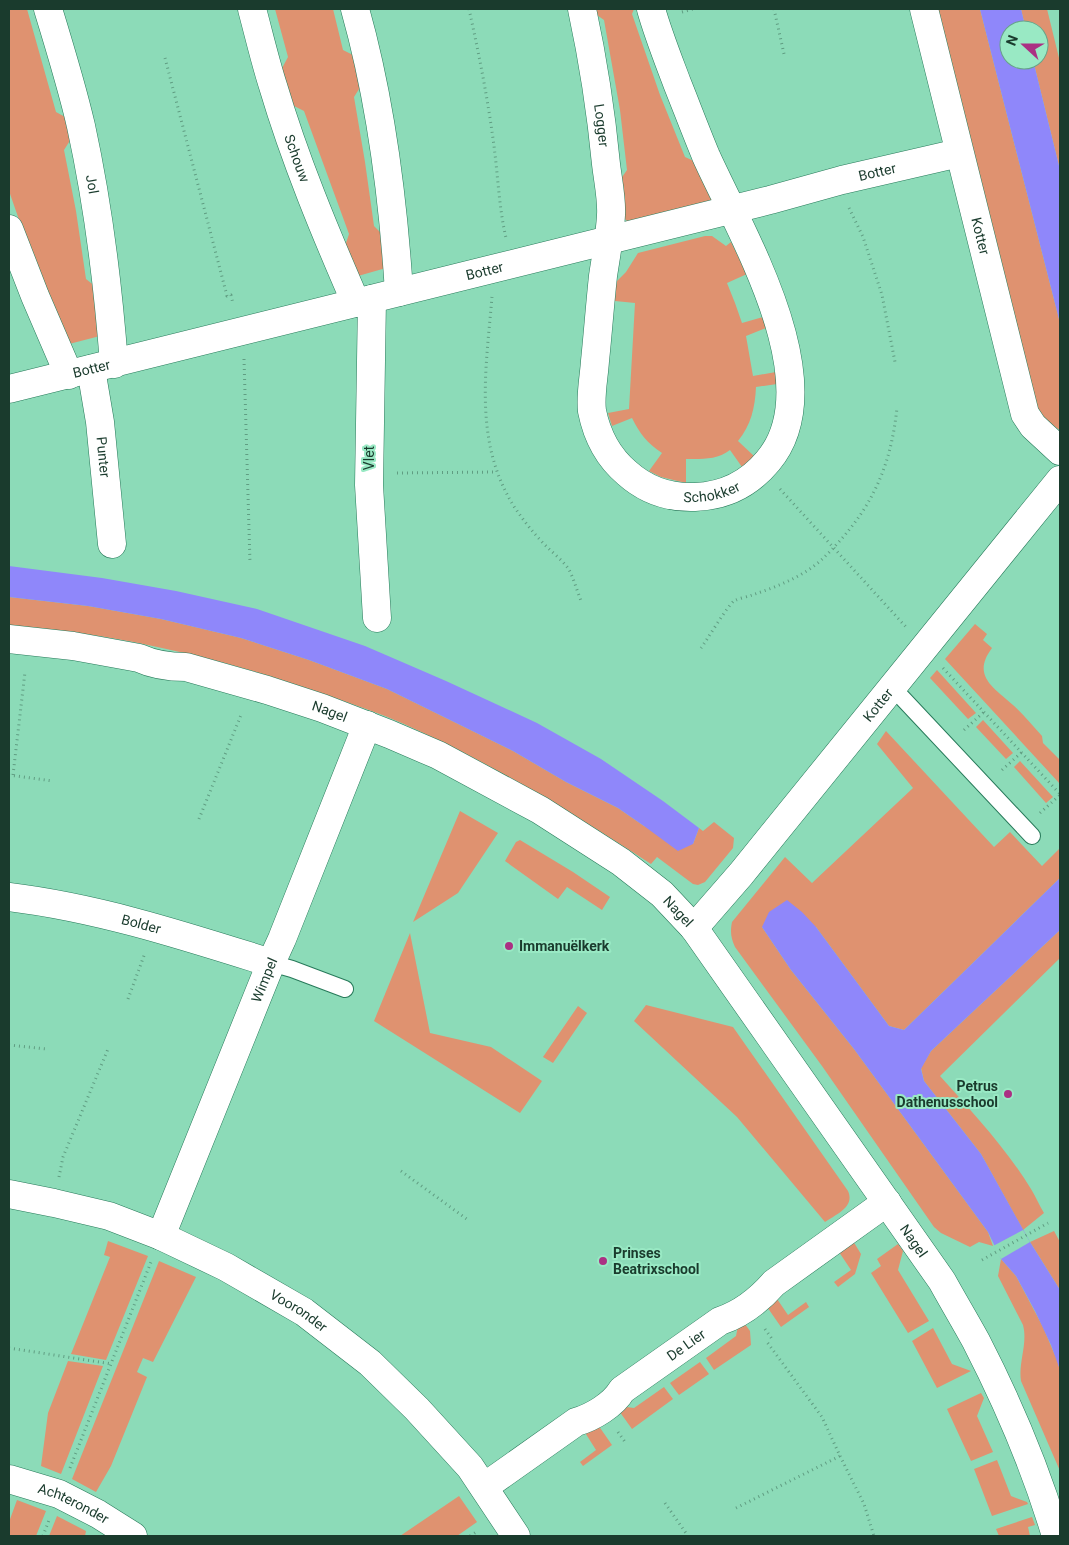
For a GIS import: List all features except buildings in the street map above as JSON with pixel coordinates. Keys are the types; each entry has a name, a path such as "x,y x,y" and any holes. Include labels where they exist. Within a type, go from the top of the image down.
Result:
{"street":[{"name":"Jol","path":"48,9 81,126 105,270 91,369"},
{"name":"Schouw","path":"252,9 273,88 298,161 321,219 364,301"},
{"path":"355,9 374,91 389,180 399,292"},
{"name":"Logger","path":"582,9 604,137 611,213 608,241"},
{"path":"651,9 693,124 732,210"},
{"name":"Kotter","path":"924,9 1025,414 1032,426 1060,451"},
{"name":"Botter","path":"9,389 732,210 842,180 960,153"},
{"name":"Schokker","path":"608,241 592,402 598,432 604,447 631,477 650,488 671,495 687,497 719,494 739,486 761,469 772,457 787,425 791,389 790,373 781,332 769,293 748,242 732,210"},
{"path":"9,229 35,296 91,369"},
{"name":"Vlet","path":"364,301 369,474 376,618"},
{"name":"Punter","path":"91,369 100,422 112,544"},
{"name":"Kotter","path":"694,928 741,874 893,688 1060,480"},
{"name":"Nagel","path":"9,639 73,646 139,658 158,664 186,667 299,701 367,725 438,755 540,810 621,862 656,889 672,903 694,928 942,1281 1002,1395 1025,1448 1056,1536"},
{"name":"Wimpel","path":"161,1236 367,725"},
{"name":"Bolder","path":"9,897 78,909 156,927 271,963"},
{"name":"Vooronder","path":"9,1194 109,1216 161,1236 226,1266 304,1312 363,1358 417,1409 470,1467 516,1536"},
{"name":"De Lier","path":"484,1487 576,1422 588,1419 617,1398 622,1390 720,1321 733,1317 764,1294 774,1283 887,1202"},
{"name":"Achteronder","path":"9,1479 59,1494 98,1514 133,1536"}],"lane":[{"path":"893,688 1032,836"},
{"path":"271,963 345,989"}],"path":[{"path":"469,9 487,101 503,226"},
{"path":"774,9 784,54"},
{"path":"165,58 227,296 231,294"},
{"path":"842,180 846,202 863,237 882,295 895,362"},
{"path":"488,270 493,290 485,381 485,405 487,433 496,472 514,506 530,528 567,567 582,603"},
{"path":"244,352 250,563"},
{"path":"701,648 733,602 778,585 805,572 826,556 854,525 878,484 888,460 895,433 898,408"},
{"path":"761,469 904,624 910,635"},
{"path":"369,474 496,472"},
{"path":"937,662 1060,794"},
{"path":"25,672 11,775 53,781"},
{"path":"199,819 241,715"},
{"path":"128,1000 156,927"},
{"path":"9,1045 47,1049"},
{"path":"54,1203 63,1157 108,1049"},
{"path":"401,1171 468,1220"},
{"path":"982,1260 1048,1223"},
{"path":"42,1536 112,1364 161,1236"},
{"path":"768,1342 822,1417 864,1504 874,1536"},
{"path":"9,1348 112,1364"},
{"path":"736,1508 840,1456"},
{"path":"665,1502 688,1536"}],"shaded area":[{"path":"9,9 27,9 56,112 67,118 71,139 64,150 76,211 86,279 96,287 100,336 69,344 24,234 9,191"},
{"path":"275,9 333,9 343,50 355,56 361,86 354,97 374,226 383,235 386,268 358,276 345,246 349,234 304,111 292,105 281,70 288,57"},
{"path":"593,9 634,9 632,14 660,95 685,157 696,162 712,198 711,201 632,223 624,218 620,180 627,170 620,110 604,20 594,13"},
{"path":"935,9 980,9 1060,323 1060,430 1049,424 1038,411"},
{"path":"980,9 1021,9 1024,20 999,20 999,70 1035,70 1060,170 1060,323"},
{"path":"1021,9 1047,9 1060,62 1060,170 1035,70 1049,70 1049,20 1024,20"},
{"path":"705,236 712,236 726,246 731,242 747,274 727,283 742,323 763,317 766,328 746,336 753,376 776,372 777,384 756,387 755,402 751,416 746,429 738,441 754,456 742,467 730,450 720,456 704,459 686,459 686,483 661,477 649,471 662,453 644,438 632,418 612,426 608,413 629,409 635,303 615,301 616,282 626,272 638,253"},
{"path":"9,566 102,578 176,591 257,609 365,646 537,723 601,759 699,828 693,844 678,851 618,808 566,782 513,751 387,689 309,660 241,638 161,619 88,606 9,597"},
{"path":"9,597 88,606 161,619 241,638 309,660 387,689 513,751 566,782 618,808 644,826 693,844 699,828 703,831 714,822 734,838 733,848 705,882 698,885 693,884 657,857 651,864 561,807 499,772 395,720 287,682 169,649 90,635 9,625"},
{"path":"975,624 987,634 983,640 992,648 986,658 984,674 992,687 1028,720 1042,736 1043,743 1059,759 1060,784 945,659"},
{"path":"937,670 976,713 968,719 930,678"},
{"path":"983,720 1013,753 1006,759 976,727"},
{"path":"886,731 994,847 1010,832 1042,866 1060,848 1060,878 904,1030 889,1026 816,927 762,927 791,970 854,1049 988,1232 993,1246 979,1242 970,1247 941,1233 934,1227 822,1066 735,947 732,938 732,922 785,857 812,883 913,788 877,744"},
{"path":"1020,761 1053,797 1046,803 1014,767"},
{"path":"460,811 498,833 458,893 413,922"},
{"path":"520,840 610,897 602,910 567,887 558,899 505,861 516,842"},
{"path":"1060,878 1060,930 931,1051 921,1069 924,1081 981,1154 1030,1242 1060,1290 1060,1370 1035,1311 1016,1276 1001,1259 988,1232 854,1049 791,970 762,927 769,912 787,900 816,927 889,1026 904,1030"},
{"path":"1060,930 1060,958 940,1076 1000,1145 1021,1174 1044,1213 1023,1230 981,1154 924,1081 921,1068 931,1051"},
{"path":"410,933 430,1033 491,1047 542,1081 520,1113 374,1021"},
{"path":"646,1005 733,1027 848,1191 850,1197 844,1210 825,1222 737,1117 634,1021"},
{"path":"578,1006 587,1013 553,1063 543,1057"},
{"path":"1054,1231 1060,1242 1060,1290 1030,1242"},
{"path":"108,1241 148,1256 106,1360 71,1354 110,1257 104,1255"},
{"path":"853,1241 861,1254 855,1274 838,1287 834,1282 851,1270 839,1252"},
{"path":"898,1244 903,1251 898,1270 929,1321 908,1333 871,1273 881,1266 877,1259"},
{"path":"1001,1259 1016,1276 1043,1327 1060,1370 1060,1471 1021,1381 1020,1374 1024,1346 1023,1325 998,1276"},
{"path":"159,1261 196,1277 153,1362 143,1358 137,1372 147,1377 111,1466 96,1492 72,1479"},
{"path":"775,1296 788,1315 806,1302 809,1307 781,1327 765,1304"},
{"path":"742,1320 750,1331 751,1345 714,1370 706,1358 736,1336 739,1321"},
{"path":"933,1328 952,1364 971,1371 937,1388 912,1341"},
{"path":"68,1361 103,1366 61,1474 41,1466 48,1413"},
{"path":"700,1362 709,1374 679,1395 670,1383"},
{"path":"664,1387 673,1399 632,1429 617,1408 619,1406 634,1408"},
{"path":"981,1393 984,1398 977,1416 993,1452 971,1461 947,1409"},
{"path":"596,1422 612,1445 583,1466 580,1462 596,1450 584,1431"},
{"path":"997,1460 1011,1496 1028,1504 992,1516 974,1469"},
{"path":"459,1496 477,1522 457,1536 400,1536"},
{"path":"17,1500 46,1511 36,1536 9,1536 9,1522"},
{"path":"57,1516 86,1531 85,1536 49,1536"},
{"path":"1032,1517 1035,1525 1028,1527 1030,1536 999,1536 996,1529"}],"pier":[{"path":"1023,1230 1030,1242 1001,1259 993,1246"}],"place":[{"name":"Immanuëlkerk","path":"509,946"},
{"name":"Petrus Dathenusschool","path":"1008,1094"},
{"name":"Prinses Beatrixschool","path":"603,1261"}]}
